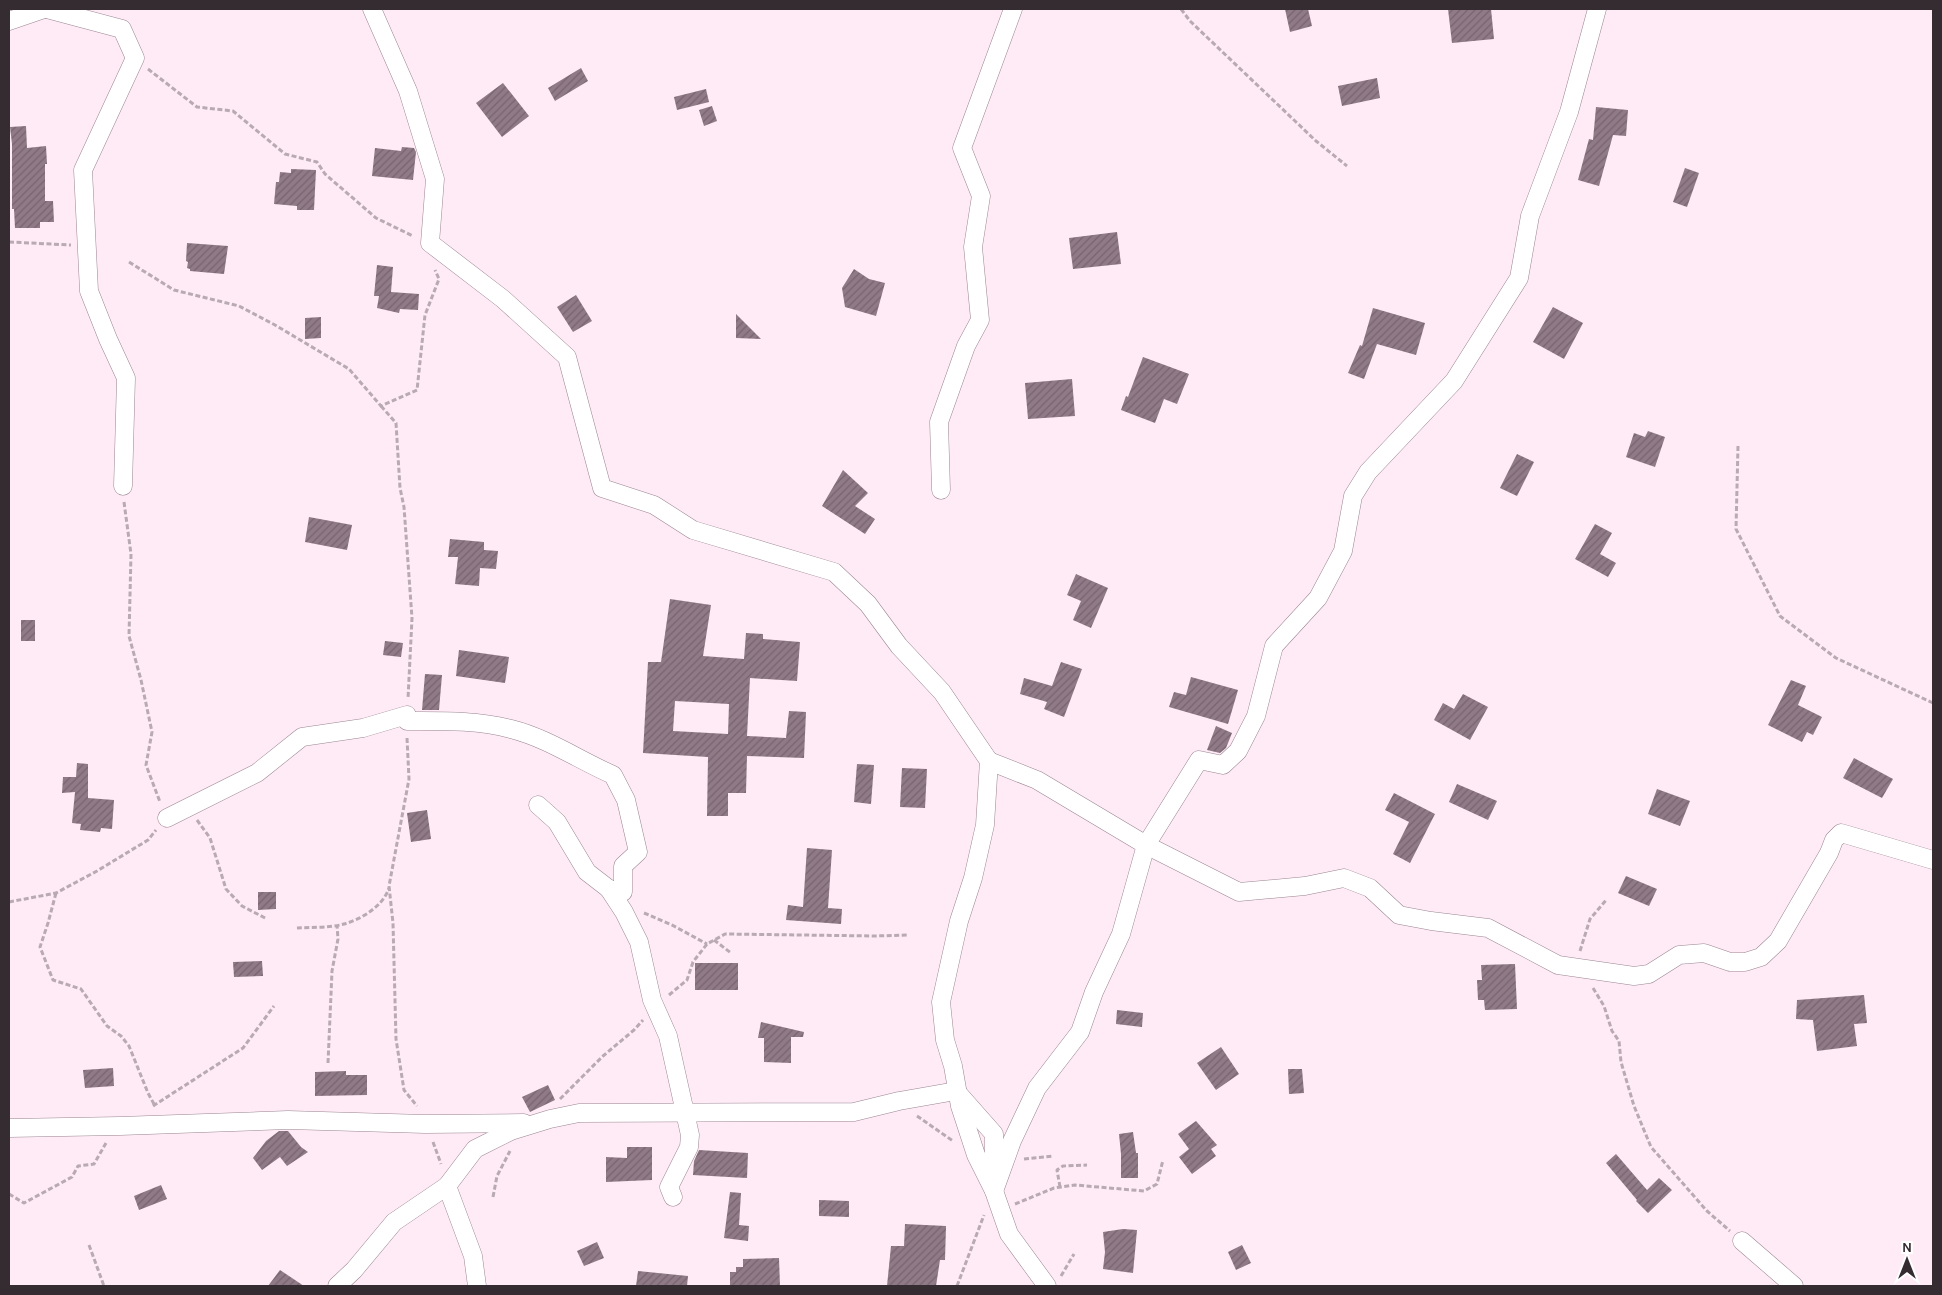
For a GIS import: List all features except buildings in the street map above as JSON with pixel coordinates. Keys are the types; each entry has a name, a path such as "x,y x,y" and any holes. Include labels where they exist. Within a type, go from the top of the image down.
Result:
{"street":[{"path":"9,21 45,9 122,30 135,58 83,170 89,291 126,378 123,486"},
{"path":"372,9 408,91 434,179 430,243 503,299 567,357 602,488 654,505 694,530 834,572 868,604 899,646 942,692 989,761 1037,780 1146,845 1239,892 1305,886 1344,878 1370,888 1399,916 1488,928 1558,965 1634,976 1649,974 1680,955 1704,953 1730,962 1745,962 1761,957 1778,941 1829,853 1834,840 1841,834 1933,860"},
{"path":"941,490 939,422 966,346 980,320 973,247 981,196 962,148 1014,9"},
{"path":"994,1193 1006,1158 1037,1088 1080,1032 1094,992 1121,934 1146,845 1199,760 1223,765 1238,750 1256,716 1274,646 1318,598 1343,551 1353,496 1368,472 1454,381 1519,278 1530,216 1569,112 1598,9"},
{"path":"167,818 257,773 302,737 363,728 407,718 511,729 564,750 586,763 614,775 626,800 638,852 623,866 623,892 609,888 587,872 557,822 538,805"},
{"path":"989,761 985,825 973,878 959,921 941,1002 945,1040 953,1066 956,1091 976,1155 994,1193 1009,1234 1046,1286"},
{"path":"609,888 639,942 652,1000 668,1036 690,1134 689,1147 669,1187 673,1197"},
{"path":"337,1286 354,1270 394,1222 447,1186 475,1149 511,1131 533,1124 579,1113 854,1112 899,1101 956,1091"},
{"path":"956,1091 994,1134 994,1193"},
{"path":"9,1128 288,1120 425,1124 533,1124"},
{"path":"447,1186 474,1256 477,1286"},
{"path":"1742,1241 1794,1286"}],"path":[{"path":"1181,9 1190,21 1302,128 1347,166"},
{"path":"146,68 197,107 233,112 285,154 317,162 325,174 376,218 430,243"},
{"path":"9,242 86,245"},
{"path":"129,262 174,290 239,306 349,369 396,423 412,618 407,718 409,779 390,886 386,896 376,908 344,924 297,928"},
{"path":"381,406 417,390 425,315 439,279 432,263"},
{"path":"1738,446 1736,529 1780,616 1836,658 1933,703"},
{"path":"9,902 56,893 148,840 167,818 146,765 152,732 142,680 129,636 131,554 123,486"},
{"path":"182,810 195,818 210,838 226,888 242,906 267,919"},
{"path":"390,886 394,942 396,1039 404,1090 417,1106 438,1152 447,1186"},
{"path":"56,893 40,947 53,980 81,989 107,1026 121,1036 129,1046 155,1106"},
{"path":"1607,899 1590,919 1578,958 1581,967 1604,1006 1612,1031 1619,1041 1621,1062 1634,1106 1651,1147 1707,1211 1742,1241"},
{"path":"620,905 672,924 707,944"},
{"path":"328,1064 332,972 338,939 337,924"},
{"path":"559,1100 603,1056 634,1030 650,1012 656,1009 687,980 693,962 707,944 725,934 875,936 906,934"},
{"path":"714,940 731,953"},
{"path":"147,1109 155,1106 243,1048 274,1006"},
{"path":"899,1101 922,1121 976,1155"},
{"path":"493,1197 497,1176 508,1154 533,1124"},
{"path":"9,1194 24,1203 72,1177 78,1166 94,1164 111,1135 120,1126"},
{"path":"1006,1158 1019,1160 1053,1156"},
{"path":"994,1193 1003,1208 1007,1208 1054,1188 1075,1185 1144,1191 1157,1184 1163,1160"},
{"path":"1060,1187 1058,1170 1063,1166 1087,1164"},
{"path":"957,1286 994,1193"},
{"path":"89,1245 104,1286"},
{"path":"1046,1286 1060,1278 1074,1254"}]}
